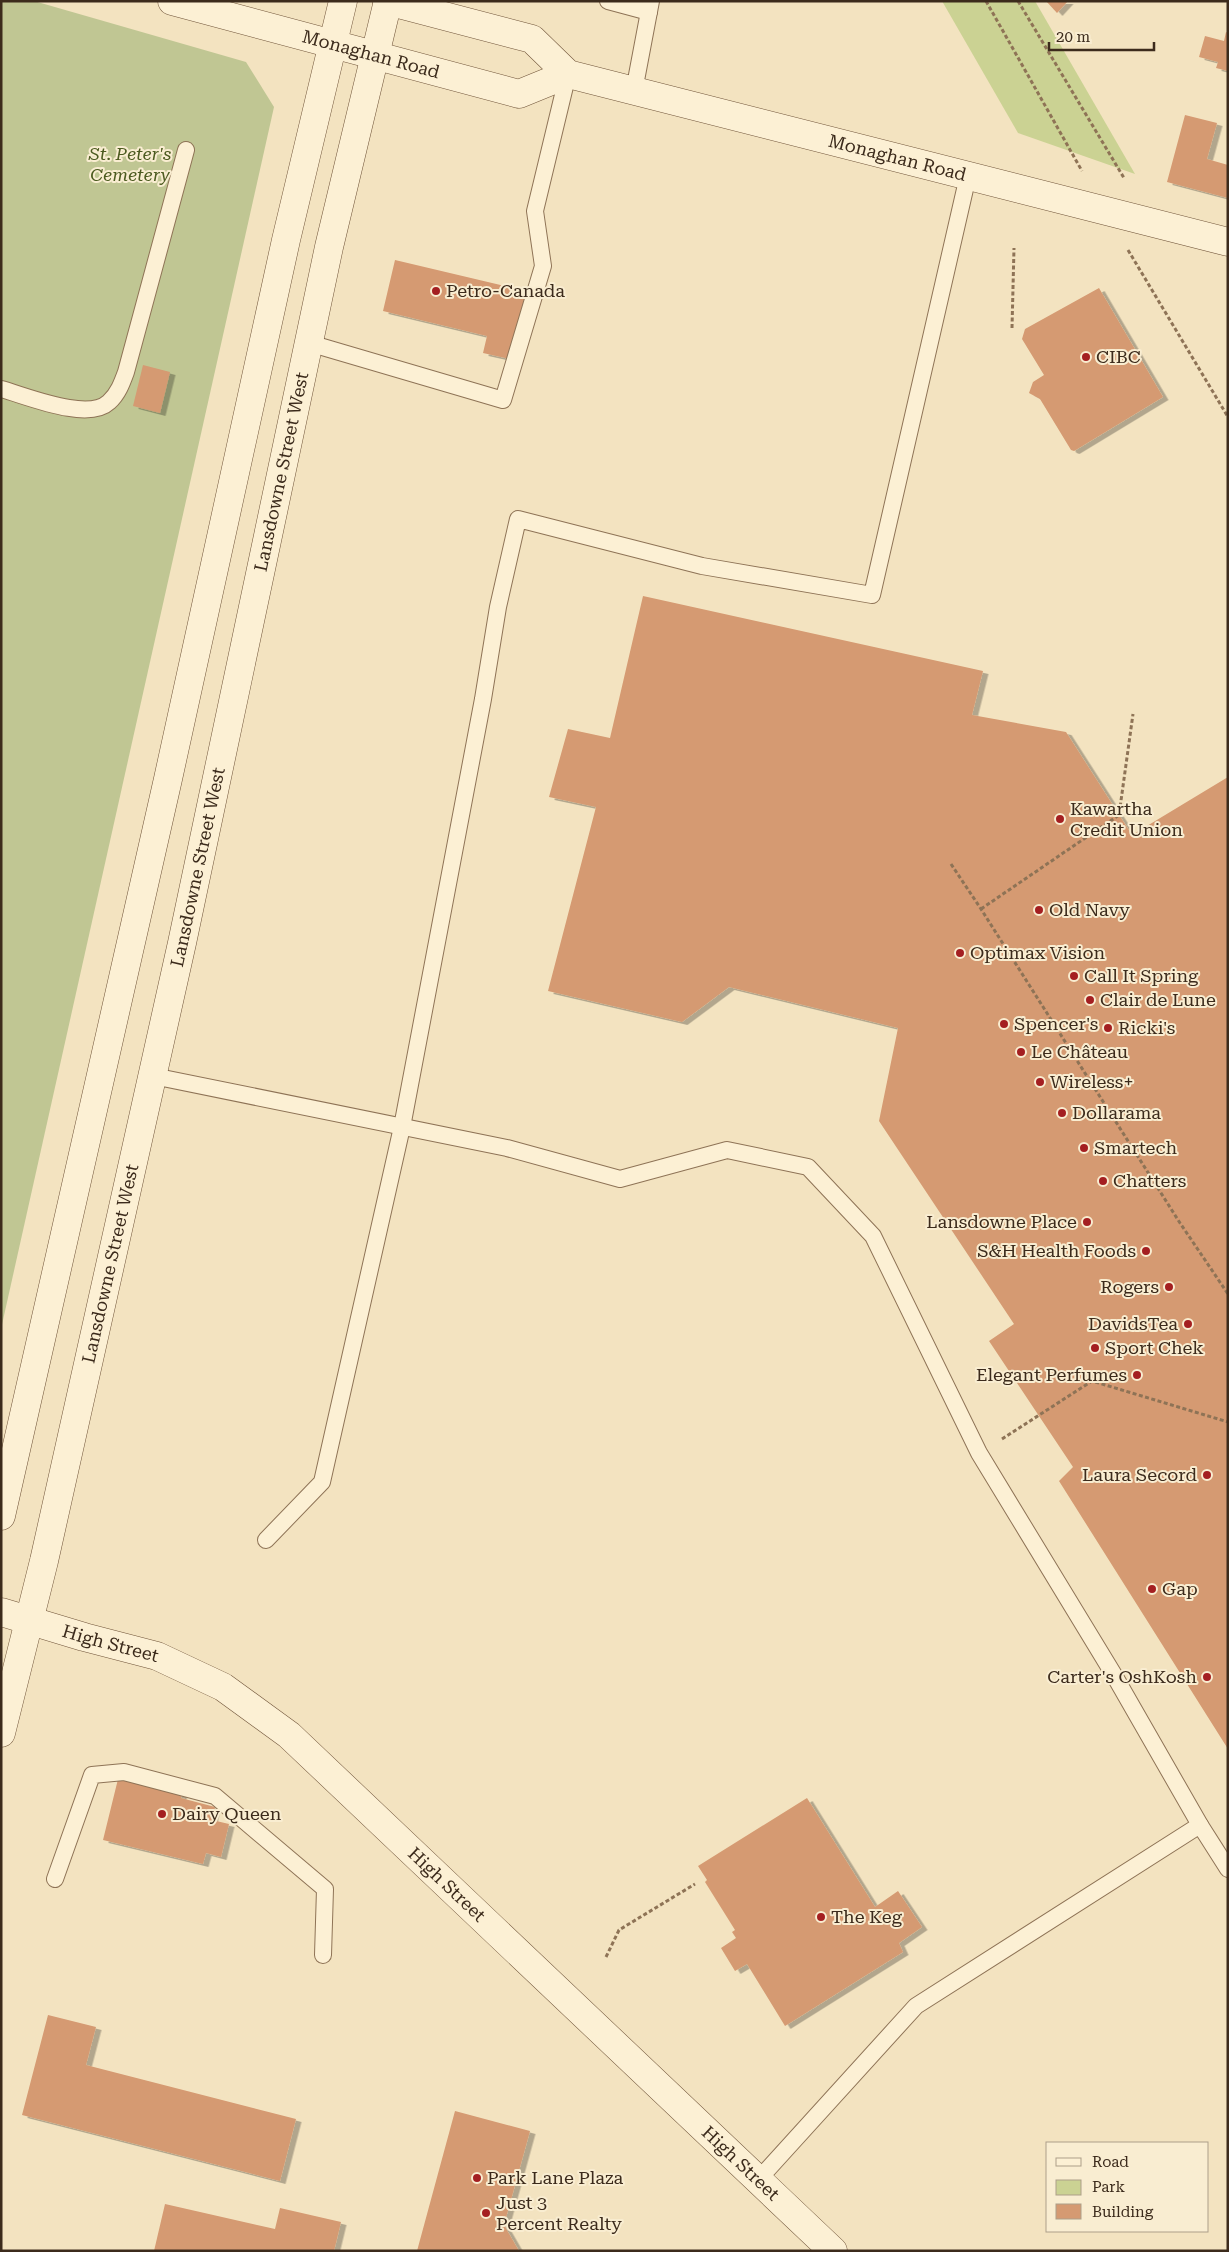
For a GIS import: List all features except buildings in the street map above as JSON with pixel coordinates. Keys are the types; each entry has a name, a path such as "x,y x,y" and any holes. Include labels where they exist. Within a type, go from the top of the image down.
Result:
{"main road":[{"name":"Monaghan Road","path":"172,1 519,94 568,74"},
{"path":"1,1516 166,789 286,240 343,1"},
{"name":"Monaghan Road","path":"388,1 532,39 568,74 1228,242"},
{"name":"Lansdowne Street West","path":"1,1733 29,1621 153,1076 329,247 388,1"},
{"name":"High Street","path":"1,1612 157,1656 223,1687 289,1735 833,2251"}],"lane":[{"path":"608,1 650,6 634,91"},
{"path":"309,343 503,400 543,266 535,210 568,74"},
{"path":"1,389 83,410 100,408 109,403 118,393 126,372 186,150"},
{"path":"266,1540 322,1482 402,1127 483,699 498,608 518,518 702,566 872,595 968,176"},
{"path":"153,1076 507,1148 620,1179 727,1150 808,1167 873,1236 979,1453 1119,1683 1200,1825 1228,1869"},
{"path":"55,1879 92,1775 124,1772 216,1796 325,1889 323,1955"},
{"path":"758,2180 916,2006 1200,1825"}],"path":[{"path":"986,1 1078,164"},
{"path":"1018,1 1124,178"},
{"path":"1012,328 1014,248"},
{"path":"1141,272 1228,417"},
{"path":"981,909 1119,815 1133,714"},
{"path":"951,864 1180,1223 1228,1294"},
{"path":"979,1453 1039,1417 1092,1381 1228,1422"},
{"path":"606,1956 619,1930 695,1884"}],"green space":[{"name":"St. Peter's Cemetery","path":"1,1 34,1 246,62 274,107 1,1329"},
{"path":"942,1 1035,1 1135,174 1018,133"}],"place":[{"name":"Petro-Canada","path":"436,291"},
{"name":"CIBC","path":"1086,357"},
{"name":"Kawartha Credit Union","path":"1060,819"},
{"name":"Old Navy","path":"1039,910"},
{"name":"Optimax Vision","path":"960,953"},
{"name":"Call It Spring","path":"1074,976"},
{"name":"Clair de Lune","path":"1090,1000"},
{"name":"Spencer's","path":"1004,1024"},
{"name":"Ricki's","path":"1108,1028"},
{"name":"Le Château","path":"1021,1052"},
{"name":"Wireless+","path":"1040,1082"},
{"name":"Dollarama","path":"1062,1113"},
{"name":"Smartech","path":"1084,1148"},
{"name":"Chatters","path":"1103,1181"},
{"name":"Lansdowne Place","path":"1087,1222"},
{"name":"S&H Health Foods","path":"1146,1251"},
{"name":"Rogers","path":"1169,1287"},
{"name":"DavidsTea","path":"1188,1324"},
{"name":"Sport Chek","path":"1095,1348"},
{"name":"Elegant Perfumes","path":"1137,1375"},
{"name":"Laura Secord","path":"1207,1475"},
{"name":"Gap","path":"1152,1589"},
{"name":"Carter's OshKosh","path":"1207,1677"},
{"name":"Dairy Queen","path":"162,1814"},
{"name":"The Keg","path":"821,1917"},
{"name":"Park Lane Plaza","path":"477,2178"},
{"name":"Just 3 Percent Realty","path":"486,2213"}]}
